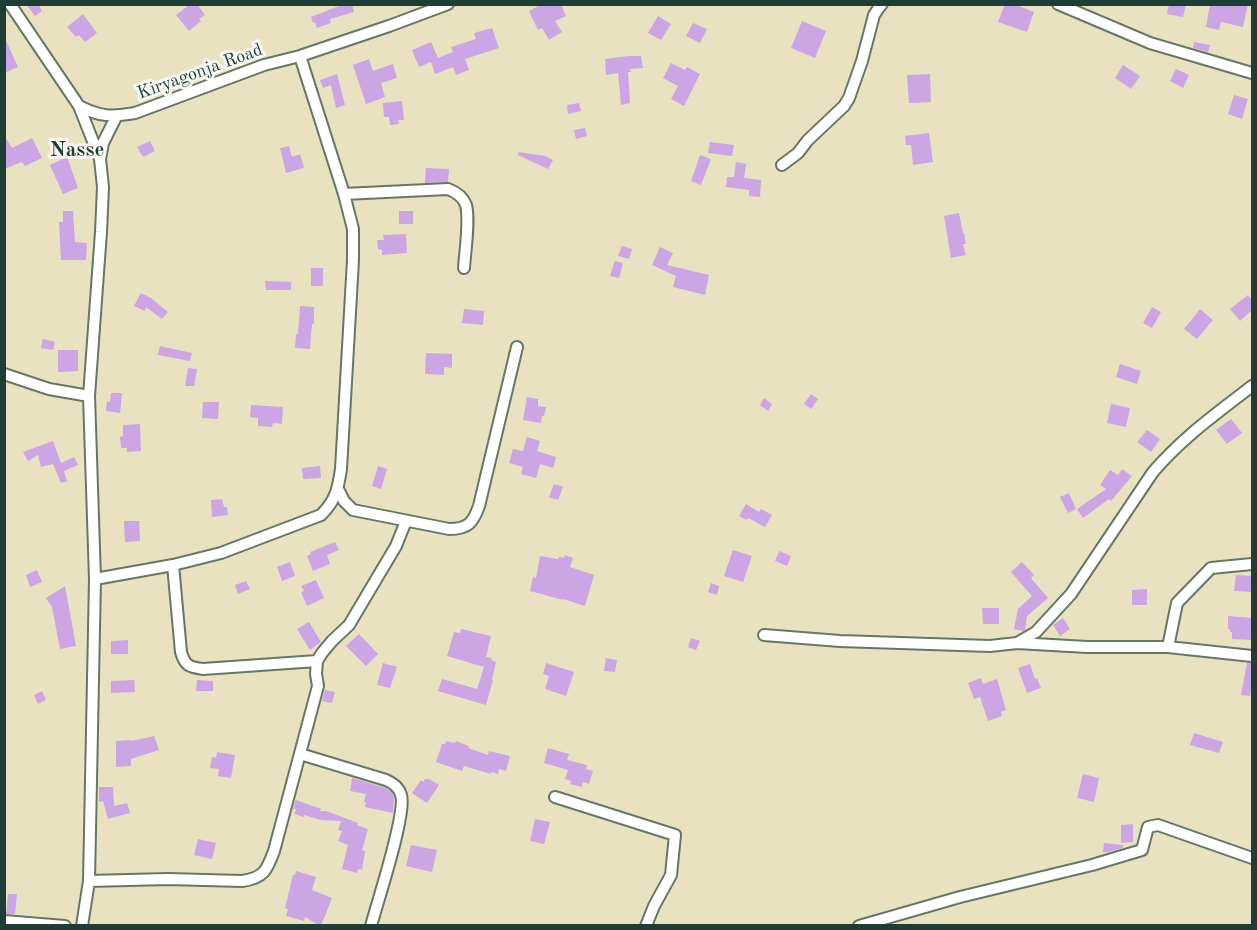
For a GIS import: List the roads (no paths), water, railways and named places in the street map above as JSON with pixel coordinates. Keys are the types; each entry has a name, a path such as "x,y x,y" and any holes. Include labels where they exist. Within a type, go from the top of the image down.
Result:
{"street":[{"path":"10,4 79,106 100,159 103,187 90,396 95,579 88,881 82,926"},
{"name":"Kiryagonja Road","path":"79,106 104,116 116,117 135,113 264,65 300,56 389,27 448,4"},
{"path":"782,165 798,153 849,98 874,15 882,4"},
{"path":"1058,4 1150,43 1252,73"},
{"path":"95,579 173,565 221,553 321,515 331,505 338,489 341,469 353,229 300,56"},
{"path":"100,159 103,143 116,117"},
{"path":"344,194 448,189 455,192 465,204 467,216 464,268"},
{"path":"338,489 344,501 353,510 449,529 467,526 475,519 517,347"},
{"path":"4,374 49,389 90,396"},
{"path":"1017,643 1036,632 1071,594 1154,472 1169,454 1188,435 1252,386"},
{"path":"88,881 168,879 242,881 254,880 264,873 274,851 318,686 317,661 332,640 349,625 396,546 406,521"},
{"path":"1168,647 1177,603 1211,568 1252,564"},
{"path":"173,565 181,652 186,663 203,669 317,661"},
{"path":"764,635 840,641 990,646 1017,643 1087,647 1168,647 1252,657"},
{"path":"300,754 386,780 393,783 401,794 403,804 396,835 371,926"},
{"path":"555,797 675,835 671,875 646,926"},
{"path":"859,926 960,897 1092,865 1142,850 1148,827 1158,825 1252,858"},
{"path":"4,921 65,926"}],"district":[{"name":"Nasse","path":"77,150"}]}
